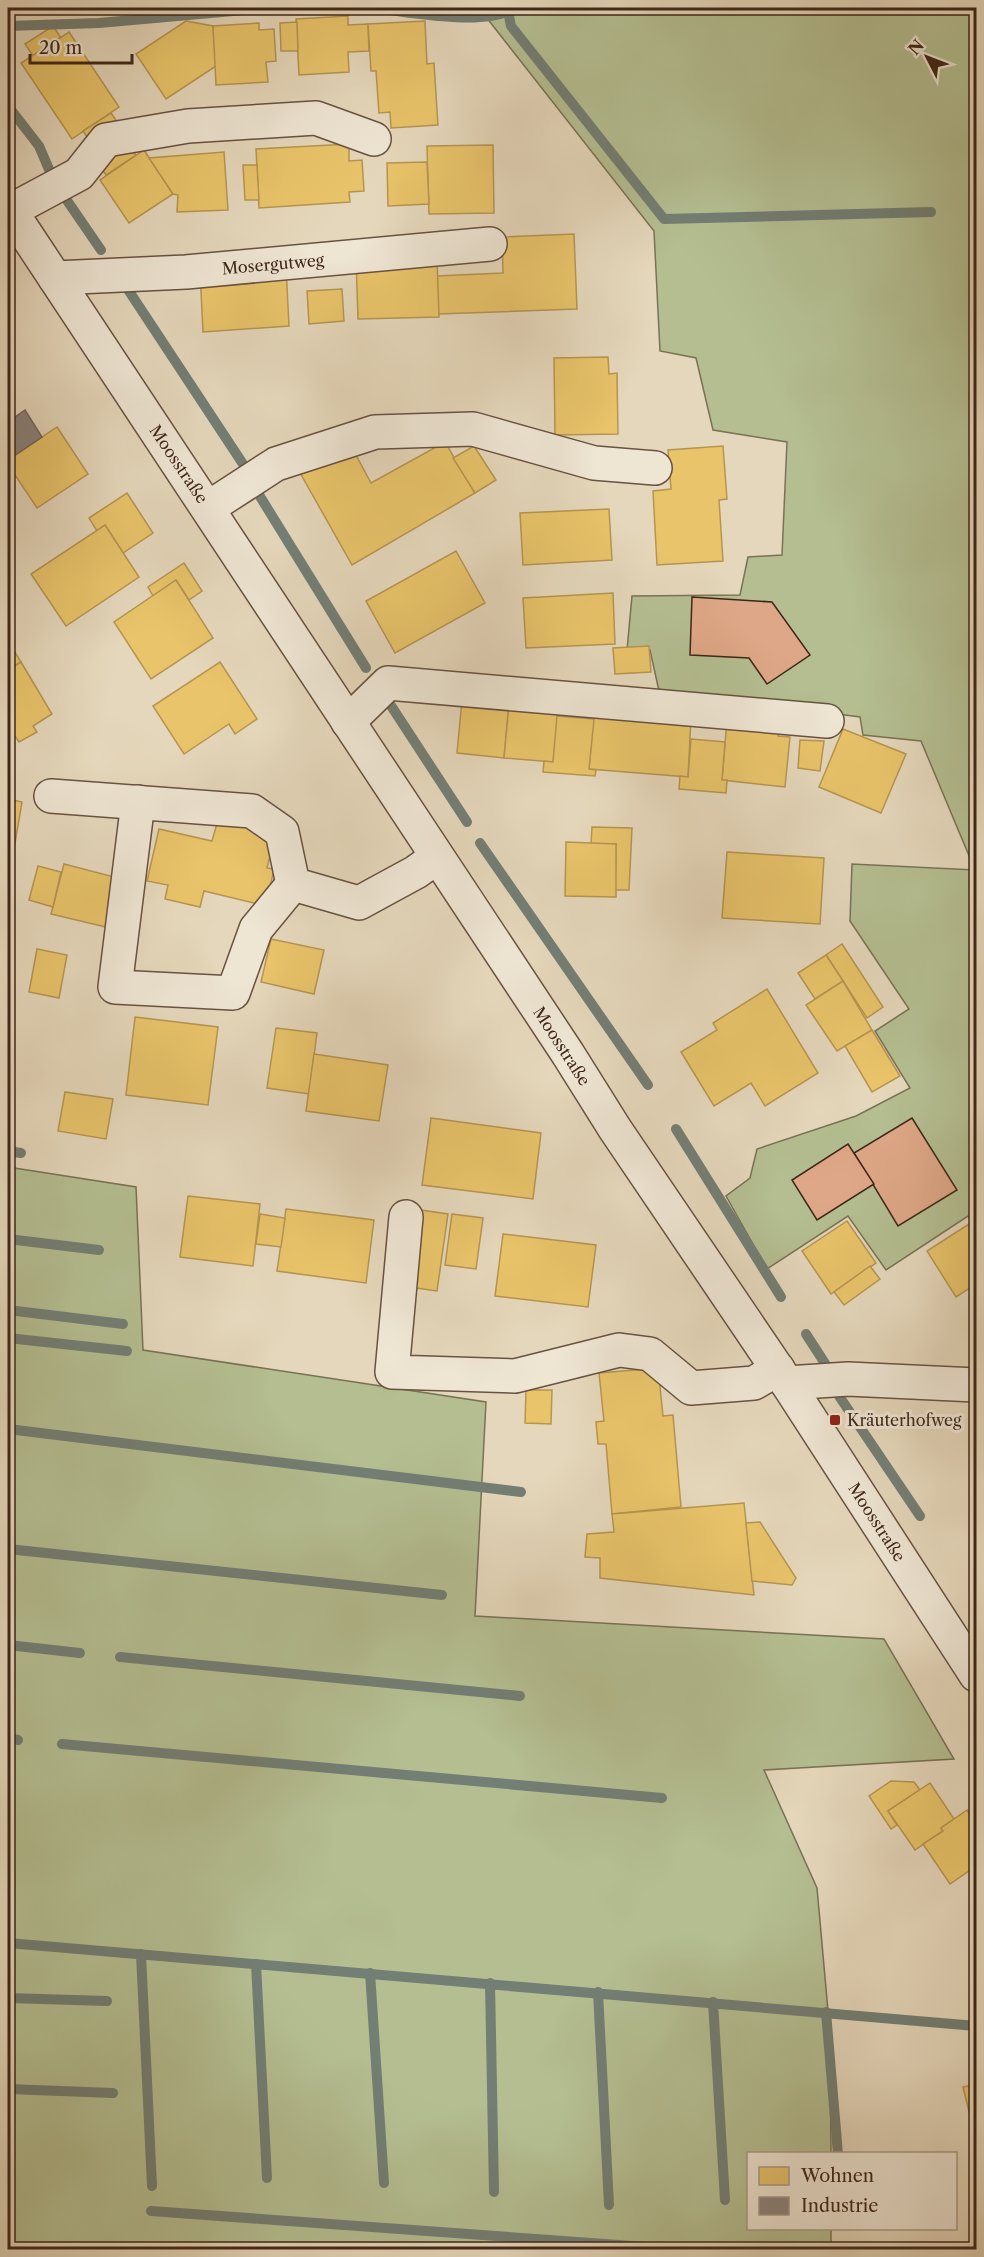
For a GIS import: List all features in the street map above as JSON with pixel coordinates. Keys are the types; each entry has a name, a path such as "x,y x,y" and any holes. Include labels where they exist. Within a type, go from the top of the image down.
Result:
{"street":[{"path":"9,209 79,174 106,140 188,126 316,118 374,139"},
{"name":"Moosstraße","path":"9,209 568,1054 620,1137 782,1376 976,1675"},
{"name":"Mosergutweg","path":"55,278 186,272 490,244"},
{"path":"208,508 276,464 375,432 473,429 594,463 655,468"},
{"path":"348,722 388,683 827,721"},
{"path":"51,796 252,811 282,832 293,884"},
{"path":"138,802 115,987 233,993 256,929 293,884"},
{"path":"293,884 359,903 416,872 437,857"},
{"path":"406,1217 392,1372 515,1376 618,1350 650,1354 690,1388 754,1383 782,1376 976,1385"}],"green space":[{"path":"479,8 976,8 976,1226 968,1216 886,1270 848,1216 767,1269 726,1196 750,1178 757,1149 856,1116 910,1088 875,1031 909,1009 850,921 852,864 975,870 921,741 863,735 860,717 659,691 650,650 627,650 632,596 740,595 748,557 782,555 787,442 713,430 696,358 660,351 654,231"},
{"path":"8,1167 136,1187 143,1350 486,1402 475,1616 884,1639 954,1759 764,1770 817,1888 830,2033 831,2152 747,2152 747,2230 831,2230 831,2249 8,2249"}],"building: Wohnen":[{"path":"348,16 348,25 368,24 369,51 348,52 349,72 299,75 296,19"},
{"path":"186,21 213,26 216,66 166,99 136,54"},
{"path":"425,21 427,64 434,63 438,125 391,128 390,112 379,113 376,71 371,71 368,24"},
{"path":"297,22 298,51 281,51 280,23"},
{"path":"259,23 259,30 274,29 276,61 266,62 268,82 216,85 213,26"},
{"path":"53,26 61,38 33,56 25,44"},
{"path":"69,32 119,107 72,139 21,63"},
{"path":"111,113 118,123 90,141 83,131"},
{"path":"128,144 136,155 106,175 98,163"},
{"path":"349,144 349,161 362,160 364,191 349,192 350,202 259,208 256,149"},
{"path":"493,145 494,213 429,214 427,146"},
{"path":"144,150 173,194 129,223 100,180"},
{"path":"224,152 228,210 177,212 178,195 173,194 149,158"},
{"path":"427,162 429,204 388,206 387,163"},
{"path":"243,165 257,165 259,200 245,200"},
{"path":"574,234 577,309 438,314 436,276 503,273 502,237"},
{"path":"437,257 439,317 358,319 356,259"},
{"path":"286,266 289,326 203,332 200,271"},
{"path":"342,289 344,321 309,324 307,291"},
{"path":"608,357 609,374 617,373 618,434 555,435 554,358"},
{"path":"57,427 88,474 37,508 11,469 8,460"},
{"path":"349,442 371,483 445,442 475,493 352,565 299,471"},
{"path":"474,446 496,480 475,493 453,458"},
{"path":"723,446 727,499 719,500 723,561 657,565 653,491 671,489 668,450"},
{"path":"127,493 153,533 123,553 105,525 97,531 89,518"},
{"path":"609,509 612,560 523,565 520,513"},
{"path":"105,525 139,577 66,626 31,574"},
{"path":"456,551 485,603 395,653 366,601"},
{"path":"184,563 202,591 189,600 176,580 153,596 148,587"},
{"path":"176,580 213,638 151,679 114,622"},
{"path":"613,593 615,644 526,648 523,598"},
{"path":"8,641 21,662 8,670"},
{"path":"649,646 651,672 615,674 613,648"},
{"path":"21,662 52,714 33,726 37,732 19,742 15,736 8,740 8,670"},
{"path":"220,662 257,719 235,734 229,724 184,754 153,706"},
{"path":"462,700 509,704 504,758 457,753"},
{"path":"509,704 559,709 553,762 504,758"},
{"path":"594,712 691,718 688,777 589,769"},
{"path":"557,716 594,719 589,769 596,770 595,776 543,772 544,761 553,762"},
{"path":"727,720 779,726 778,736 790,737 785,787 722,780"},
{"path":"843,729 906,754 881,813 819,787"},
{"path":"691,739 725,742 722,780 727,780 726,793 679,789 680,776 688,777"},
{"path":"800,740 824,741 820,771 798,768"},
{"path":"8,799 22,802 12,861 8,860"},
{"path":"218,820 276,833 267,868 274,869 266,906 204,891 200,907 165,899 168,885 147,881 159,829 212,841"},
{"path":"592,827 632,828 629,890 615,890 616,844 591,844"},
{"path":"566,842 616,844 616,897 565,896"},
{"path":"727,852 824,858 820,924 722,918"},
{"path":"64,864 118,878 106,927 51,914"},
{"path":"38,866 61,872 53,907 29,900"},
{"path":"271,939 324,950 314,994 261,982"},
{"path":"842,944 883,1007 867,1018 826,955"},
{"path":"37,949 67,955 59,998 29,992"},
{"path":"826,955 843,981 815,999 798,973"},
{"path":"843,981 872,1030 837,1051 806,1005"},
{"path":"767,989 818,1073 765,1106 751,1083 714,1106 681,1052 717,1030 713,1023"},
{"path":"135,1017 218,1027 208,1105 126,1095"},
{"path":"276,1028 317,1033 309,1094 267,1088"},
{"path":"872,1030 900,1076 872,1092 845,1046"},
{"path":"314,1054 388,1065 379,1121 306,1111"},
{"path":"65,1092 113,1099 106,1139 58,1131"},
{"path":"431,1118 541,1133 533,1199 422,1185"},
{"path":"188,1196 260,1204 253,1266 180,1257"},
{"path":"286,1209 374,1220 366,1283 277,1271"},
{"path":"421,1210 448,1214 437,1291 409,1287"},
{"path":"260,1214 285,1218 281,1247 256,1244"},
{"path":"452,1214 483,1218 476,1269 445,1265"},
{"path":"847,1221 876,1263 831,1294 802,1251"},
{"path":"972,1222 976,1229 976,1284 956,1297 927,1251"},
{"path":"503,1234 596,1245 588,1307 495,1296"},
{"path":"870,1266 880,1279 844,1305 834,1292"},
{"path":"658,1368 663,1416 673,1415 681,1507 612,1514 606,1444 598,1444 596,1422 604,1421 599,1373"},
{"path":"526,1390 552,1390 551,1424 525,1423"},
{"path":"744,1503 754,1595 600,1578 600,1558 585,1557 587,1534 614,1532 612,1514"},
{"path":"760,1522 796,1578 792,1585 752,1581 746,1523"},
{"path":"891,1781 914,1782 920,1790 888,1811 897,1825 891,1829 869,1796"},
{"path":"930,1783 954,1819 941,1828 943,1831 915,1850 888,1811"},
{"path":"967,1810 976,1824 976,1866 950,1884 923,1844 943,1831 941,1828"},
{"path":"976,2084 976,2140 963,2087"}],"building: Industrie":[{"path":"25,410 42,437 8,460 8,422"}],"building: Sonstige":[{"path":"692,597 772,602 810,655 767,684 749,658 690,655"},
{"path":"912,1118 957,1190 898,1226 854,1153"},
{"path":"848,1144 874,1184 817,1220 792,1180"}],"waterway":[{"path":"8,26 99,23 266,8"},
{"path":"376,8 447,17 486,17 501,14 513,8"},
{"path":"508,11 511,26 664,219 931,212"},
{"path":"8,106 39,146 51,174"},
{"path":"66,199 101,250"},
{"path":"121,279 245,467"},
{"path":"256,490 366,668"},
{"path":"386,698 467,822"},
{"path":"480,843 648,1085"},
{"path":"676,1129 781,1297"},
{"path":"8,1151 21,1153"},
{"path":"8,1239 99,1250"},
{"path":"8,1310 123,1324"},
{"path":"806,1334 826,1365"},
{"path":"8,1338 127,1351"},
{"path":"839,1396 920,1516"},
{"path":"8,1429 521,1492"},
{"path":"8,1549 442,1595"},
{"path":"8,1645 80,1653"},
{"path":"120,1657 520,1696"},
{"path":"8,1738 18,1740"},
{"path":"62,1744 662,1798"},
{"path":"8,1943 976,2026"},
{"path":"141,1954 152,2186"},
{"path":"256,1964 267,2178"},
{"path":"370,1973 384,2183"},
{"path":"490,1983 494,2192"},
{"path":"598,1992 609,2205"},
{"path":"8,1998 107,2001"},
{"path":"713,2002 725,2200"},
{"path":"826,2012 838,2152"},
{"path":"8,2089 113,2093"},
{"path":"151,2211 688,2250"}],"place":[{"name":"Kräuterhofweg","path":"835,1420"}]}
